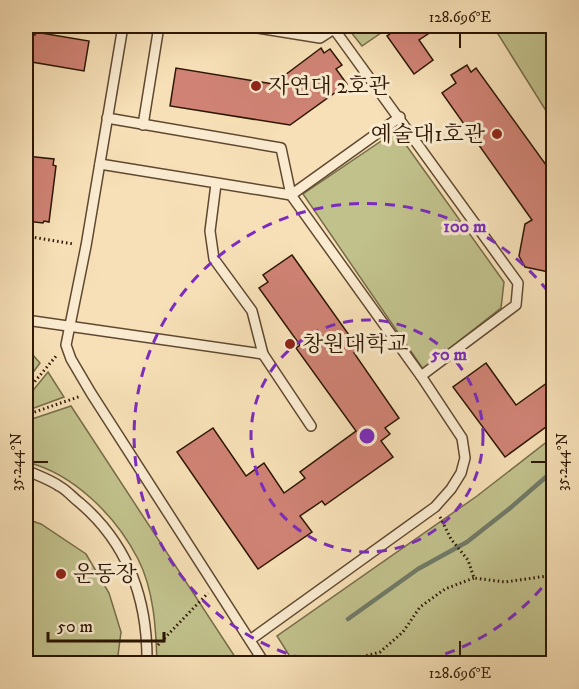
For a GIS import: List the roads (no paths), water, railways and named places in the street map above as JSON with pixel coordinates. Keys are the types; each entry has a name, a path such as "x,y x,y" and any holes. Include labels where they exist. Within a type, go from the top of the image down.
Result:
{"lane":[{"path":"123,26 86,246 66,345 71,360 91,393 265,663"},
{"path":"143,124 159,26"},
{"path":"245,26 320,38 334,29 400,117 518,283 516,304 421,376"},
{"path":"100,164 291,195 400,117"},
{"path":"107,118 280,148 291,195 421,376 462,438 465,458 461,473 435,507 250,640"},
{"path":"216,184 210,231 212,251 217,265 252,311 263,354 311,426"},
{"path":"26,320 263,354"},
{"path":"26,470 60,486 91,512 117,542 132,569 140,597 147,660"}],"waterway":[{"path":"348,619 418,569 467,542 554,470"}],"place":[{"name":"자연대 2호관","path":"256,86"},
{"name":"예술대1호관","path":"497,134"},
{"name":"창원대학교","path":"290,344"},
{"name":"운동장","path":"61,574"}]}
